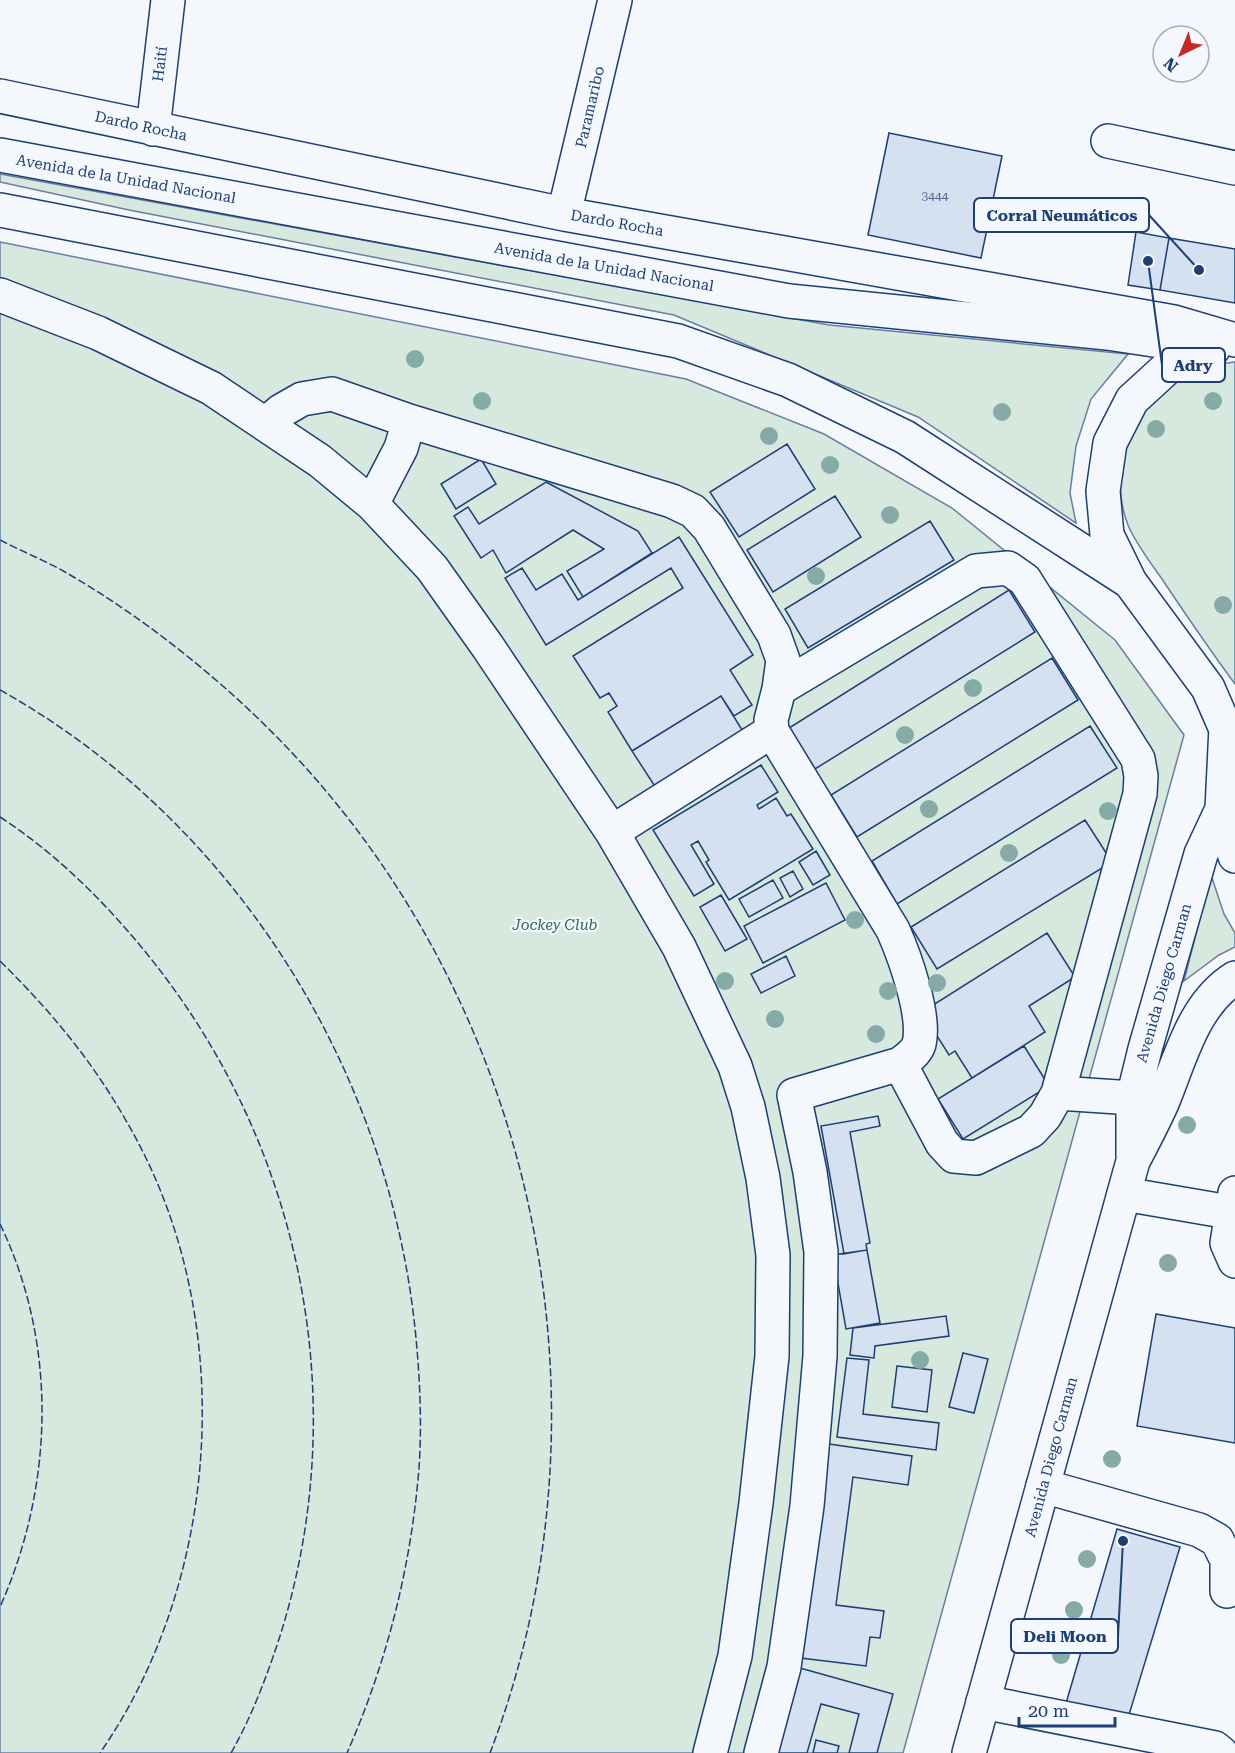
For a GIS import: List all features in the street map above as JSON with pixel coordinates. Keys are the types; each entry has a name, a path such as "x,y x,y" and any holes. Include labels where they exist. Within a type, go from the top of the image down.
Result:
{"main road":[{"name":"Haití","path":"153,129 168,0"},
{"name":"Paramaribo","path":"564,214 615,0"},
{"name":"Dardo Rocha","path":"0,96 564,214 1174,322 1228,346"},
{"path":"1108,141 1235,168"},
{"name":"Avenida de la Unidad Nacional","path":"0,155 789,301 1228,346"},
{"path":"0,210 678,341 788,380 905,436 1130,582"},
{"path":"0,295 98,333 211,388 267,423 320,461 372,504 432,568 612,832 679,947 735,1066 748,1107 763,1178 773,1255 772,1356 756,1503 735,1656 710,1753"},
{"path":"1228,346 1168,367 1132,400 1110,443 1103,491 1107,535 1130,582 1208,688 1230,739 1222,809 1235,856"},
{"path":"267,423 281,411 302,399 332,394 409,421 672,501 693,511 709,528 774,635 783,660 771,720 772,731 894,930 905,957 920,1020 919,1046 900,1064 748,1107"},
{"path":"372,504 401,448 409,421"},
{"path":"779,689 976,572 1008,568 1025,580 1138,759 1141,776 1140,794 1059,1093 1045,1116 1031,1131 976,1158 954,1156 942,1143 900,1064"},
{"path":"612,832 772,731"},
{"name":"Avenida Diego Carman","path":"1133,1161 1132,1098 1201,854 1222,809"},
{"name":"Avenida Diego Carman","path":"969,1753 1133,1161 1161,1106 1206,1004 1222,986 1235,978"},
{"path":"1059,1093 1132,1098"},
{"path":"761,1753 784,1667 807,1506 820,1356 820,1252 810,1172 794,1095"},
{"path":"1124,1194 1234,1206 1227,1243 1235,1261"},
{"path":"773,1255 820,1252"},
{"path":"772,1356 820,1356"},
{"path":"1043,1486 1199,1530 1217,1540 1227,1560 1227,1591"},
{"path":"983,1702 1215,1748 1221,1753"}],"green space":[{"path":"0,174 829,325 1128,354 1091,399 1076,446 1070,493 1076,523 918,417 674,315 129,210 0,182"},
{"name":"Jockey Club","path":"0,242 686,379 824,434 952,508 1115,640 1184,735 903,1753 0,1753"},
{"path":"1235,362 1235,684 1135,539 1123,510 1120,478 1125,446 1138,417 1148,405 1168,386 1187,374"},
{"path":"1211,875 1224,914 1235,933 1235,947 1219,955 1184,981"}],"building":[{"path":"889,133 1002,156 981,258 868,235"},
{"path":"1136,232 1169,238 1160,290 1128,285"},
{"path":"1169,238 1235,249 1235,303 1160,290"},
{"path":"787,444 815,489 739,537 710,492"},
{"path":"481,459 496,484 456,509 441,484"},
{"path":"546,482 638,531 652,553 583,597 567,571 604,549 573,530 506,573 493,550 481,558 454,516 468,507 479,524"},
{"path":"835,496 861,537 773,592 747,550"},
{"path":"930,521 954,560 808,648 785,609"},
{"path":"679,537 753,655 730,670 752,705 734,716 721,696 632,751 608,712 617,706 609,693 600,698 573,656 683,588 671,568 546,645 505,578 522,568 536,590 562,574 578,600"},
{"path":"1009,590 1035,632 815,769 789,728"},
{"path":"1052,658 1078,700 857,837 831,795"},
{"path":"721,696 744,733 656,788 632,751"},
{"path":"1090,726 1117,768 897,904 872,861"},
{"path":"761,765 778,792 757,805 759,809 776,798 787,816 791,814 813,849 729,900 706,862 709,860 698,841 691,845 714,884 694,896 653,830"},
{"path":"1085,820 1112,862 937,969 911,927"},
{"path":"816,851 830,875 813,885 799,862"},
{"path":"793,871 803,889 790,897 780,878"},
{"path":"773,880 783,898 749,917 739,899"},
{"path":"826,883 845,920 763,963 744,926"},
{"path":"721,895 747,939 725,951 700,907"},
{"path":"1047,933 1075,977 1029,1006 1045,1032 972,1078 955,1051 949,1055 922,1012"},
{"path":"786,956 795,976 761,993 751,974"},
{"path":"1024,1046 1049,1086 963,1139 938,1099"},
{"path":"878,1116 880,1126 850,1132 870,1243 866,1244 867,1250 844,1254 821,1126"},
{"path":"867,1250 880,1323 846,1329 833,1255"},
{"path":"1156,1314 1235,1328 1235,1443 1137,1426"},
{"path":"946,1316 949,1336 875,1346 874,1358 850,1355 853,1328"},
{"path":"963,1353 988,1359 974,1413 949,1407"},
{"path":"847,1358 869,1360 863,1414 939,1423 936,1450 837,1437"},
{"path":"897,1366 932,1370 927,1412 892,1407"},
{"path":"829,1444 912,1456 908,1485 853,1477 836,1605 884,1611 880,1638 870,1637 866,1666 801,1658"},
{"path":"1117,1529 1180,1547 1125,1728 1062,1717"},
{"path":"800,1668 893,1694 877,1753 849,1753 859,1714 821,1704 807,1753 778,1753"},
{"path":"816,1740 839,1746 837,1753 813,1753"}],"fence":[{"path":"0,540 49,563 127,611 216,680 295,756 379,861 447,976 499,1099 533,1227 550,1359 549,1492 529,1624 490,1753"},
{"path":"0,690 84,745 161,809 228,882 287,963 335,1051 374,1143 401,1239 416,1338 419,1370 420,1452 410,1542 395,1614 374,1684 347,1753"},
{"path":"0,817 58,861 111,912 143,949 197,1024 242,1104 276,1188 299,1275 311,1365 312,1456 302,1546 275,1651 252,1710 231,1753"},
{"path":"0,961 42,1005 80,1050 128,1125 143,1152 173,1224 192,1300 201,1379 201,1458 190,1537 170,1613 140,1686 100,1753"},
{"path":"0,1224 19,1270 32,1317 40,1366 42,1415 39,1464 31,1513 18,1561 0,1607"}],"place":[{"name":"Adry","path":"1148,261"},
{"name":"Corral Neumáticos","path":"1199,270"},
{"name":"Deli Moon","path":"1123,1541"}]}
